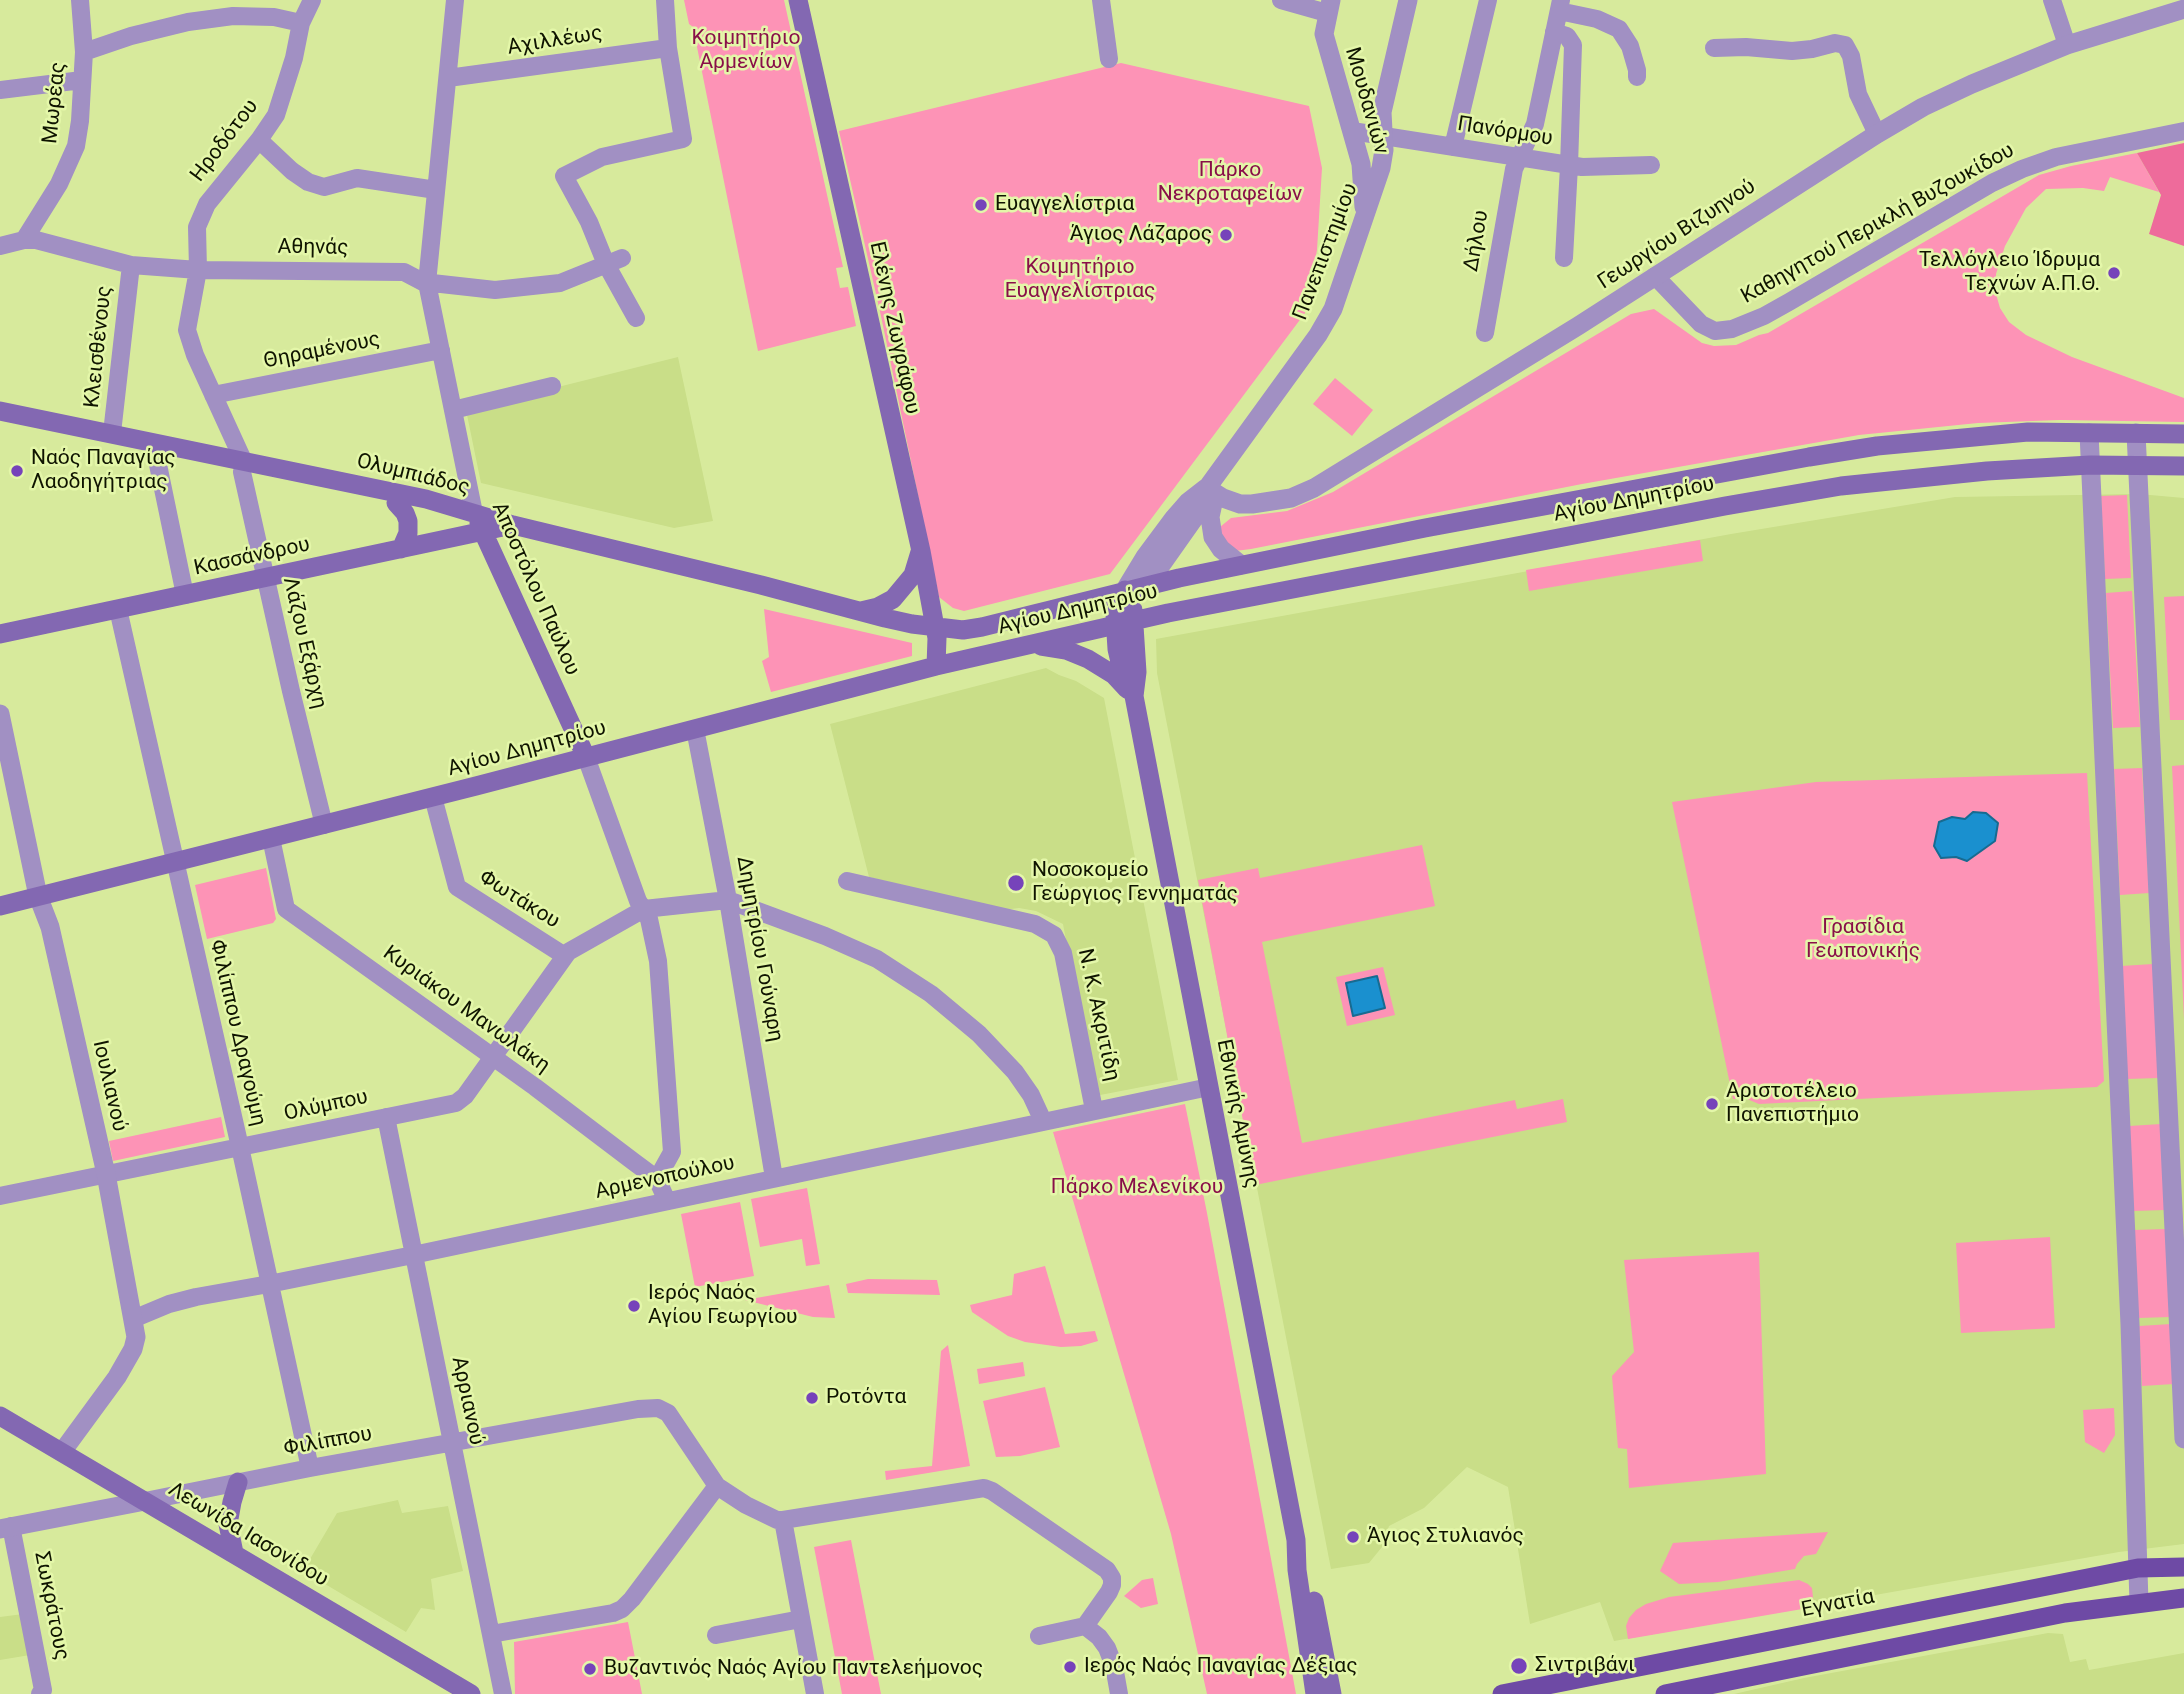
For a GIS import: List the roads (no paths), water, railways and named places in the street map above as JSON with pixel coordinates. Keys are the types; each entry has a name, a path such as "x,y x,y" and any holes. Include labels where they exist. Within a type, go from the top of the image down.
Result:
{"main road":[{"name":"Ελένης Ζωγράφου","path":"798,0 920,551 935,627 936,666"},
{"name":"Ολυμπιάδος","path":"0,411 112,433 461,517 484,531"},
{"name":"Ολυμπιάδος","path":"0,424 156,455 243,466 426,499 513,525 905,622 935,627"},
{"name":"Αγίου Δημητρίου","path":"935,627 976,628 1147,585 1438,525 1877,446 2028,432 2184,434"},
{"name":"Αγίου Δημητρίου","path":"0,906 936,666 1168,613 1818,490 1945,474 2090,466 2184,466"},
{"path":"396,503 408,521 408,533 401,549"},
{"name":"Αποστόλου Παύλου","path":"474,513 586,757"},
{"name":"Κασσάνδρου","path":"0,634 513,525"},
{"path":"861,611 878,607 892,599 913,575 920,551"},
{"name":"Εθνικής Αμύνης","path":"1147,585 1124,623 1122,671 1134,696 1296,1540 1297,1570 1315,1694"},
{"name":"Εθνικής Αμύνης","path":"1125,590 1117,607 1136,649 1137,679 1134,696"},
{"path":"1136,649 1136,639 1140,631 1151,621 1168,613"},
{"path":"1022,645 1057,648 1081,656 1114,675 1134,696"},
{"name":"Λεωνίδα Ιασονίδου","path":"0,1416 468,1692"},
{"path":"234,1553 228,1524 238,1482"},
{"name":"Εθνικής Αμύνης","path":"1296,1540 1308,1567 1332,1694"},
{"name":"Εγνατία","path":"1502,1694 2138,1568 2184,1567"},
{"path":"1665,1694 2065,1612 2184,1598"}],"street":[{"name":"Μωρέας","path":"24,240 74,153 79,127 84,52 80,0"},
{"name":"Ηροδότου","path":"198,270 197,227 207,204 276,115 295,58 301,23 313,0"},
{"name":"Αποστόλου Παύλου","path":"455,0 427,283 474,513"},
{"path":"636,318 614,261 564,176 602,157 683,139 668,48 665,0"},
{"path":"1102,0 1109,59"},
{"path":"1281,0 1329,7"},
{"name":"Πανεπιστημίου","path":"1147,585 1324,326 1338,295 1379,176 1384,154 1383,106 1408,0"},
{"path":"1453,147 1488,0"},
{"path":"2052,0 2067,46"},
{"path":"1560,6 1619,29 1630,46 1637,77"},
{"name":"Δήλου","path":"1485,333 1510,186 1514,169 1535,124 1560,6"},
{"name":"Μουδανιών","path":"1329,7 1324,34 1362,170 1364,215"},
{"name":"Γεωργίου Βιζυηνού","path":"1211,491 1240,504 1258,504 1291,498 1314,488 1923,107 2067,46 2184,9"},
{"path":"84,52 131,36 188,22 233,16 274,18 301,23"},
{"path":"1554,32 1569,37 1573,45 1564,258"},
{"path":"1714,48 1746,47 1792,51 1835,43 1845,45 1851,56 1858,94 1877,134"},
{"name":"Αχιλλέως","path":"448,78 668,48"},
{"path":"0,90 82,80"},
{"name":"Πανόρμου","path":"1352,131 1569,166 1651,165"},
{"name":"Καθηγητού Περικλή Βυζουκίδου","path":"1654,276 1701,324 1715,331 1732,329 1764,316 1992,183 2022,169 2056,157 2184,131"},
{"path":"259,140 292,172 307,182 324,187 357,178 436,190"},
{"name":"Αθηνάς","path":"0,246 36,240 131,265 198,270 404,272 427,283 495,290 560,283 614,261"},
{"name":"Κλεισθένους","path":"112,433 131,265"},
{"name":"Λάζου Εξάρχη","path":"198,270 187,330 195,355 243,466 265,577 324,825"},
{"name":"Θηραμένους","path":"213,395 441,351"},
{"path":"453,410 552,386"},
{"path":"2089,433 2130,1311 2139,1602"},
{"path":"2136,433 2184,1439"},
{"path":"156,455 185,594"},
{"path":"1211,491 1210,526 1213,537 1223,551 1241,565"},
{"name":"Πανεπιστημίου","path":"1125,590 1150,549 1174,518 1188,502 1211,491"},
{"name":"Φιλίππου Δραγούμη","path":"118,609 310,1468"},
{"name":"Ιουλιανού","path":"0,714 38,896 50,927 106,1174 136,1337 133,1349 117,1377 62,1452"},
{"name":"Δημητρίου Γούναρη","path":"695,729 728,900 774,1178"},
{"name":"Αποστόλου Παύλου","path":"586,757 638,901 653,931 658,961 672,1152 657,1179"},
{"name":"Φωτάκου","path":"433,797 457,887 565,956"},
{"name":"Κυριάκου Μανωλάκη","path":"271,838 286,909 657,1179 667,1201"},
{"name":"Ν. Κ. Ακριτίδη","path":"847,881 1035,924 1054,934 1063,953 1094,1110"},
{"path":"492,1057 569,951 644,909 728,900 825,936 877,959 931,994 979,1034 1015,1072 1031,1095 1043,1121"},
{"name":"Ολύμπου","path":"0,1196 456,1103 465,1096 492,1057"},
{"name":"Αρμενοπούλου","path":"133,1319 169,1304 196,1297 413,1255 1209,1087"},
{"name":"Αρριανού","path":"386,1117 503,1694"},
{"name":"Φιλίππου","path":"6,1527 310,1468 638,1409 658,1408 665,1411 717,1486"},
{"path":"491,1634 613,1613 622,1609 717,1486 755,1510 783,1520 984,1488 992,1491 1107,1570 1109,1589 1084,1626 1040,1636"},
{"path":"783,1520 815,1694"},
{"name":"Σωκράτους","path":"6,1527 43,1690 40,1694"},
{"path":"716,1635 801,1619"},
{"path":"1084,1626 1099,1637 1107,1648 1114,1666 1119,1694"},
{"path":"443,1694 468,1692"}],"water":[{"path":"1973,812 1986,813 1998,823 1995,841 1967,861 1956,857 1941,858 1934,846 1939,822 1952,817 1965,819"},
{"path":"1377,976 1385,1008 1353,1016 1346,983"}],"place":[{"name":"Ευαγγελίστρια","path":"981,205"},
{"name":"Άγιος Λάζαρος","path":"1226,235"},
{"name":"Τελλόγλειο Ίδρυμα Τεχνών Α.Π.Θ.","path":"2114,273"},
{"name":"Ναός Παναγίας Λαοδηγήτριας","path":"17,471"},
{"name":"Νοσοκομείο Γεώργιος Γεννηματάς","path":"1016,883"},
{"name":"Αριστοτέλειο Πανεπιστήμιο","path":"1712,1104"},
{"name":"Ιερός Ναός Αγίου Γεωργίου","path":"634,1306"},
{"name":"Ροτόντα","path":"812,1398"},
{"name":"Άγιος Στυλιανός","path":"1353,1537"},
{"name":"Σιντριβάνι","path":"1519,1666"},
{"name":"Ιερός Ναός Παναγίας Δέξιας","path":"1070,1667"},
{"name":"Βυζαντινός Ναός Αγίου Παντελεήμονος","path":"590,1669"}],"park label":[{"name":"Κοιμητήριο Αρμενίων","path":"746,51"},
{"name":"Πάρκο Νεκροταφείων","path":"1230,183"},
{"name":"Κοιμητήριο Ευαγγελίστριας","path":"1080,280"},
{"name":"Γρασίδια Γεωπονικής","path":"1863,940"},
{"name":"Πάρκο Μελενίκου","path":"1137,1188"}]}
